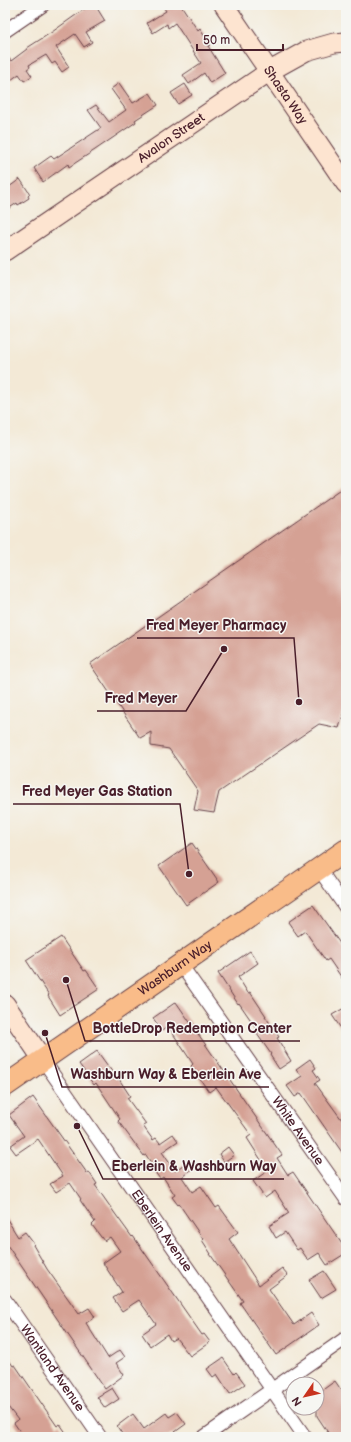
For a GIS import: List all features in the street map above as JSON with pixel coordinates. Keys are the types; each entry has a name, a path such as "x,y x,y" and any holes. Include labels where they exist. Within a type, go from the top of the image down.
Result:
{"main road":[{"name":"Washburn Way","path":"5,1086 346,850"}],"street":[{"path":"5,31 44,5"},
{"name":"Shasta Way","path":"224,5 346,184"},
{"name":"Avalon Street","path":"5,251 270,72 306,51 334,43 346,42"},
{"path":"319,869 346,908"},
{"name":"White Avenue","path":"181,965 346,1199"},
{"name":"Eberlein Avenue","path":"5,1004 305,1437"},
{"name":"Wantland Avenue","path":"5,1300 100,1437"},
{"path":"204,1437 346,1338"}],"building":[{"path":"90,5 95,5 105,21 86,32 92,42 84,47 75,34 56,47 69,67 62,72 55,62 52,64 46,55 29,65 30,67 27,69 32,76 24,81 19,74 11,80 5,71 5,53 11,61 27,48"},
{"path":"162,5 181,5 198,31 200,29 210,45 208,46 225,73 210,83 204,73 189,84 183,75 201,63 175,23 168,28 167,24 153,33 147,23 166,11"},
{"path":"119,83 133,103 150,93 158,105 95,150 69,167 68,164 43,182 34,168 51,156 54,159 101,128 88,110 96,105 109,122 126,110 111,89"},
{"path":"185,84 192,95 178,104 171,93"},
{"path":"20,179 30,194 28,196 29,198 18,205 17,203 5,211 5,190"},
{"path":"346,486 346,705 339,728 319,724 219,792 214,813 194,810 198,791 169,749 151,746 151,732 140,738 90,664"},
{"path":"192,843 219,882 186,905 159,866"},
{"path":"313,905 346,952 346,984 329,959 326,961 305,931 298,936 288,922"},
{"path":"61,937 84,971 86,970 99,989 60,1015 26,960"},
{"path":"250,951 258,963 238,977 248,993 250,992 266,1016 291,1061 279,1069 270,1055 271,1054 257,1034 259,1032 239,1003 238,1004 218,973"},
{"path":"176,1002 282,1155 277,1158 288,1175 293,1172 346,1250 346,1253 327,1265 319,1253 308,1260 300,1248 297,1250 285,1232 276,1238 269,1226 289,1213 275,1191 265,1198 253,1181 266,1172 261,1164 263,1163 247,1138 251,1135 216,1087 209,1092 191,1066 193,1064 168,1026 162,1031 153,1018"},
{"path":"346,1007 346,1036 332,1015"},
{"path":"97,1051 116,1077 117,1076 130,1096 127,1098 146,1124 143,1126 153,1140 156,1138 160,1143 173,1134 178,1141 162,1152 175,1171 188,1161 193,1168 182,1177 192,1192 201,1186 216,1208 219,1206 238,1232 229,1239 259,1285 282,1268 288,1275 269,1289 294,1325 311,1313 319,1325 276,1355 240,1303 243,1301 210,1254 202,1240 203,1239 179,1204 178,1205 172,1197 175,1195 163,1177 160,1179 154,1171 156,1170 146,1155 144,1156 118,1121 120,1119 96,1083 94,1085 79,1064"},
{"path":"310,1059 316,1068 313,1070 320,1080 315,1083 342,1120 346,1117 346,1158 301,1093 295,1097 287,1086 302,1076 296,1069"},
{"path":"33,1097 87,1173 89,1172 97,1184 95,1185 132,1237 133,1236 202,1335 204,1334 210,1342 190,1356 176,1338 171,1341 167,1334 150,1346 142,1334 156,1324 139,1300 122,1311 113,1298 122,1292 103,1263 120,1251 110,1237 104,1241 92,1225 95,1222 70,1183 56,1192 50,1184 63,1176 38,1139 16,1154 10,1146 24,1136 9,1115"},
{"path":"228,1147 234,1155 224,1162 219,1154"},
{"path":"5,1216 18,1237 25,1232 34,1244 33,1245 47,1269 79,1314 89,1308 95,1317 86,1323 108,1358 120,1350 125,1357 116,1363 124,1375 105,1389 5,1242"},
{"path":"324,1271 336,1289 321,1298 309,1280"},
{"path":"5,1354 13,1366 15,1365 57,1426 60,1424 69,1437 24,1437 14,1423 18,1420 5,1403"},
{"path":"223,1358 234,1374 236,1372 245,1384 230,1394 217,1374 213,1377 207,1369"},
{"path":"335,1381 346,1397 346,1437 331,1437 317,1416 325,1416 325,1388"},
{"path":"112,1388 119,1399 105,1408 97,1397"},
{"path":"177,1412 186,1424 168,1437 124,1437 117,1426 133,1414 144,1429 166,1413 169,1417"}],"place":[{"name":"Fred Meyer","path":"224,649"},
{"name":"Fred Meyer Pharmacy","path":"299,702"},
{"name":"Fred Meyer Gas Station","path":"189,874"},
{"name":"BottleDrop Redemption Center","path":"66,980"},
{"name":"Washburn Way & Eberlein Ave","path":"45,1033"},
{"name":"Eberlein & Washburn Way","path":"77,1126"}]}
